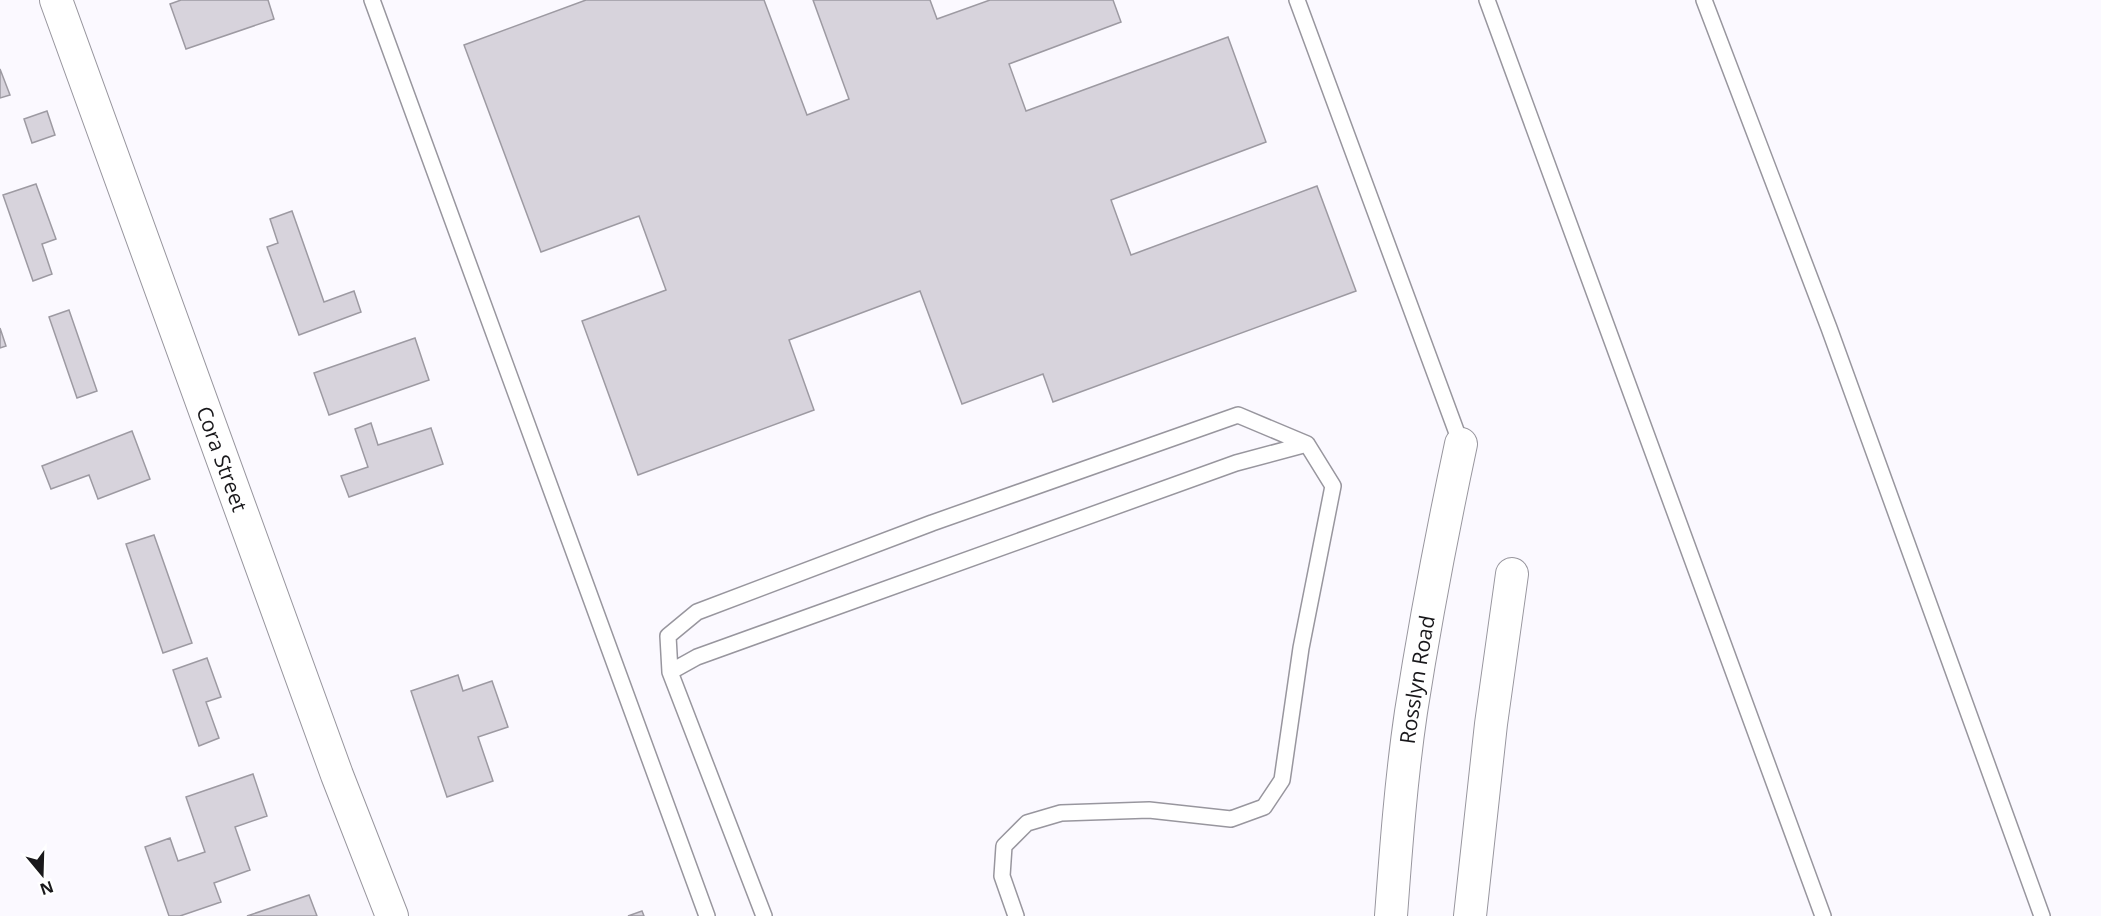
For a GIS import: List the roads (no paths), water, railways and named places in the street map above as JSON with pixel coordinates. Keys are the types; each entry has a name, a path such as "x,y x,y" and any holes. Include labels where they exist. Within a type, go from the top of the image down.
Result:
{"street":[{"name":"Cora Street","path":"56,0 333,764 392,916"},
{"name":"Rosslyn Road","path":"1391,916 1411,714 1438,553 1461,444"},
{"path":"1470,916 1491,724 1512,574"}],"lane":[{"path":"372,0 707,916"},
{"path":"1297,0 1461,444"},
{"path":"1487,0 1823,916"},
{"path":"1704,0 1829,328 2042,916"},
{"path":"764,916 670,672 668,636 697,612 954,515 1238,415 1307,444 1333,486 1301,648 1282,780 1264,807 1231,819 1149,810 1061,813 1027,823 1005,846 1002,876 1016,916"},
{"path":"670,672 698,657 1236,463 1307,444"}]}
